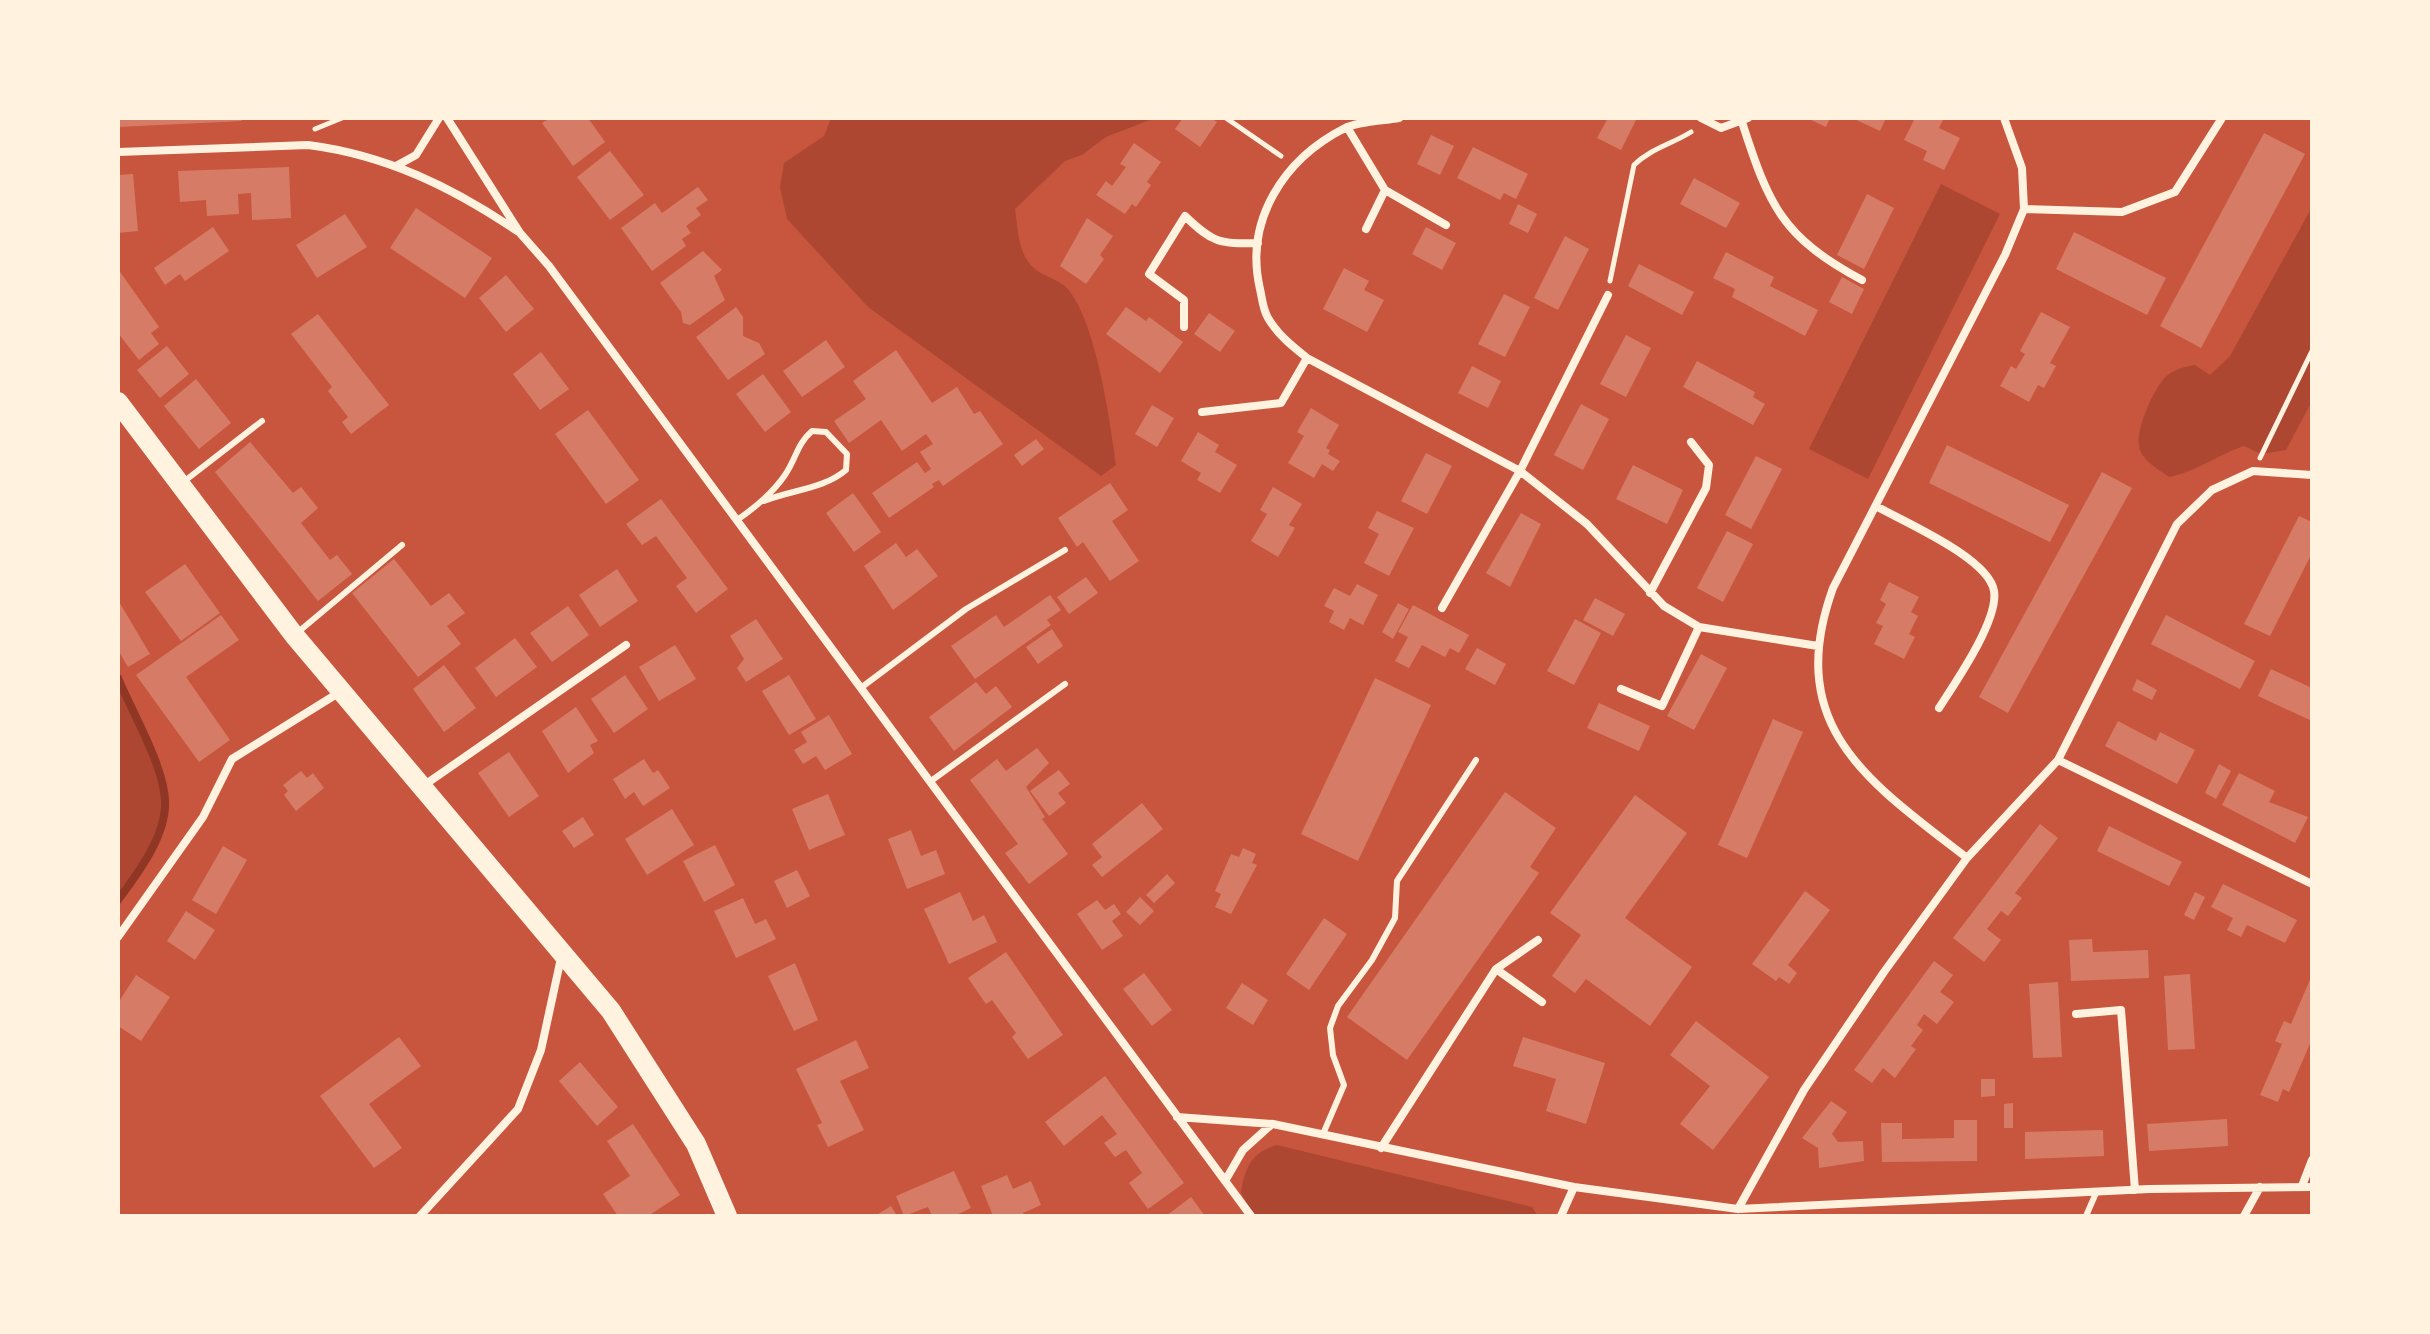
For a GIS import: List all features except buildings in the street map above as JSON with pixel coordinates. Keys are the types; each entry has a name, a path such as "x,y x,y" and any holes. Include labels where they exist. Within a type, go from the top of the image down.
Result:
{"main road":[{"path":"118,402 294,635 562,949 611,1011 696,1144 727,1216"}],"street":[{"path":"396,166 416,155 439,118"},
{"path":"447,118 520,233 549,266 1251,1216"},
{"path":"1399,118 1347,127 1292,164 1271,196 1258,243 1257,276 1266,316 1288,343 1307,358 1520,471 1587,524 1664,606 1699,627 1818,646"},
{"path":"1967,858 1905,810 1838,740 1820,694 1818,646 1833,588 2005,255 2024,209 2022,168 2004,118"},
{"path":"2024,209 2122,212 2175,192 2222,118"},
{"path":"1703,120 1721,128 1745,120 1773,206 1794,235 1822,259 1862,280"},
{"path":"1347,127 1385,190 1446,225"},
{"path":"118,152 308,145 368,156 452,188 520,233"},
{"path":"1366,229 1385,190"},
{"path":"1184,327 1184,300 1149,274 1185,216 1207,237 1222,244 1258,243"},
{"path":"1442,608 1520,471 1608,295"},
{"path":"1202,412 1281,403 1307,358"},
{"path":"1650,593 1706,488 1709,465 1691,442"},
{"path":"1738,1209 1804,1090 1967,858 2058,760 2177,524 2212,490 2253,471 2312,475"},
{"path":"1876,506 1971,559 1990,578 1995,594 1980,643 1939,708"},
{"path":"1621,689 1662,706 1699,627"},
{"path":"422,788 626,645"},
{"path":"118,937 203,817 232,759 341,691"},
{"path":"2058,760 2312,884"},
{"path":"1381,1148 1496,969 1538,940"},
{"path":"420,1216 518,1109 541,1050 562,949"},
{"path":"1496,969 1542,1002"},
{"path":"2076,1014 2121,1010 2135,1190"},
{"path":"1177,1117 1273,1124 1574,1187 1719,1211 2135,1190 2312,1187"},
{"path":"1225,1181 1243,1150 1273,1124"},
{"path":"2302,1186 2312,1160"},
{"path":"1561,1216 1574,1187"},
{"path":"2244,1216 2260,1187"}],"lane":[{"path":"179,486 262,421"},
{"path":"737,520 764,501 793,489 831,483 846,470 847,454 826,432 812,431 799,442 787,472 764,501"},
{"path":"294,635 402,545"},
{"path":"862,687 966,609 1065,550"},
{"path":"931,781 1065,684"},
{"path":"1323,1134 1344,1085 1333,1055 1330,1028 1338,1006 1372,960 1395,918 1397,881 1476,760"},
{"path":"2086,1216 2096,1193"}],"path":[{"path":"1226,118 1292,164"},
{"path":"1608,295 1634,165 1647,152 1668,146 1703,120"},
{"path":"2253,471 2312,351"}],"shaded area":[{"path":"831,118 1155,118 1106,137 1082,155 1065,161 1015,209 1020,245 1027,260 1041,273 1067,288 1086,323 1100,372 1116,465 1101,476 868,307 787,219 780,187 784,163 824,136"},
{"path":"1941,184 2000,214 1868,479 1809,449"},
{"path":"2312,207 2312,401 2286,450 2261,454 2244,446 2169,477 2146,460 2139,446 2142,421 2154,394 2165,377 2181,368 2195,365 2210,375 2230,356"},
{"path":"118,678 153,755 165,800 156,840 118,900"},
{"path":"1277,1145 1532,1207 1538,1216 1254,1216 1241,1193 1244,1176 1255,1156"}],"waterway":[{"path":"118,678 153,755 165,800 156,840 118,900"}]}
